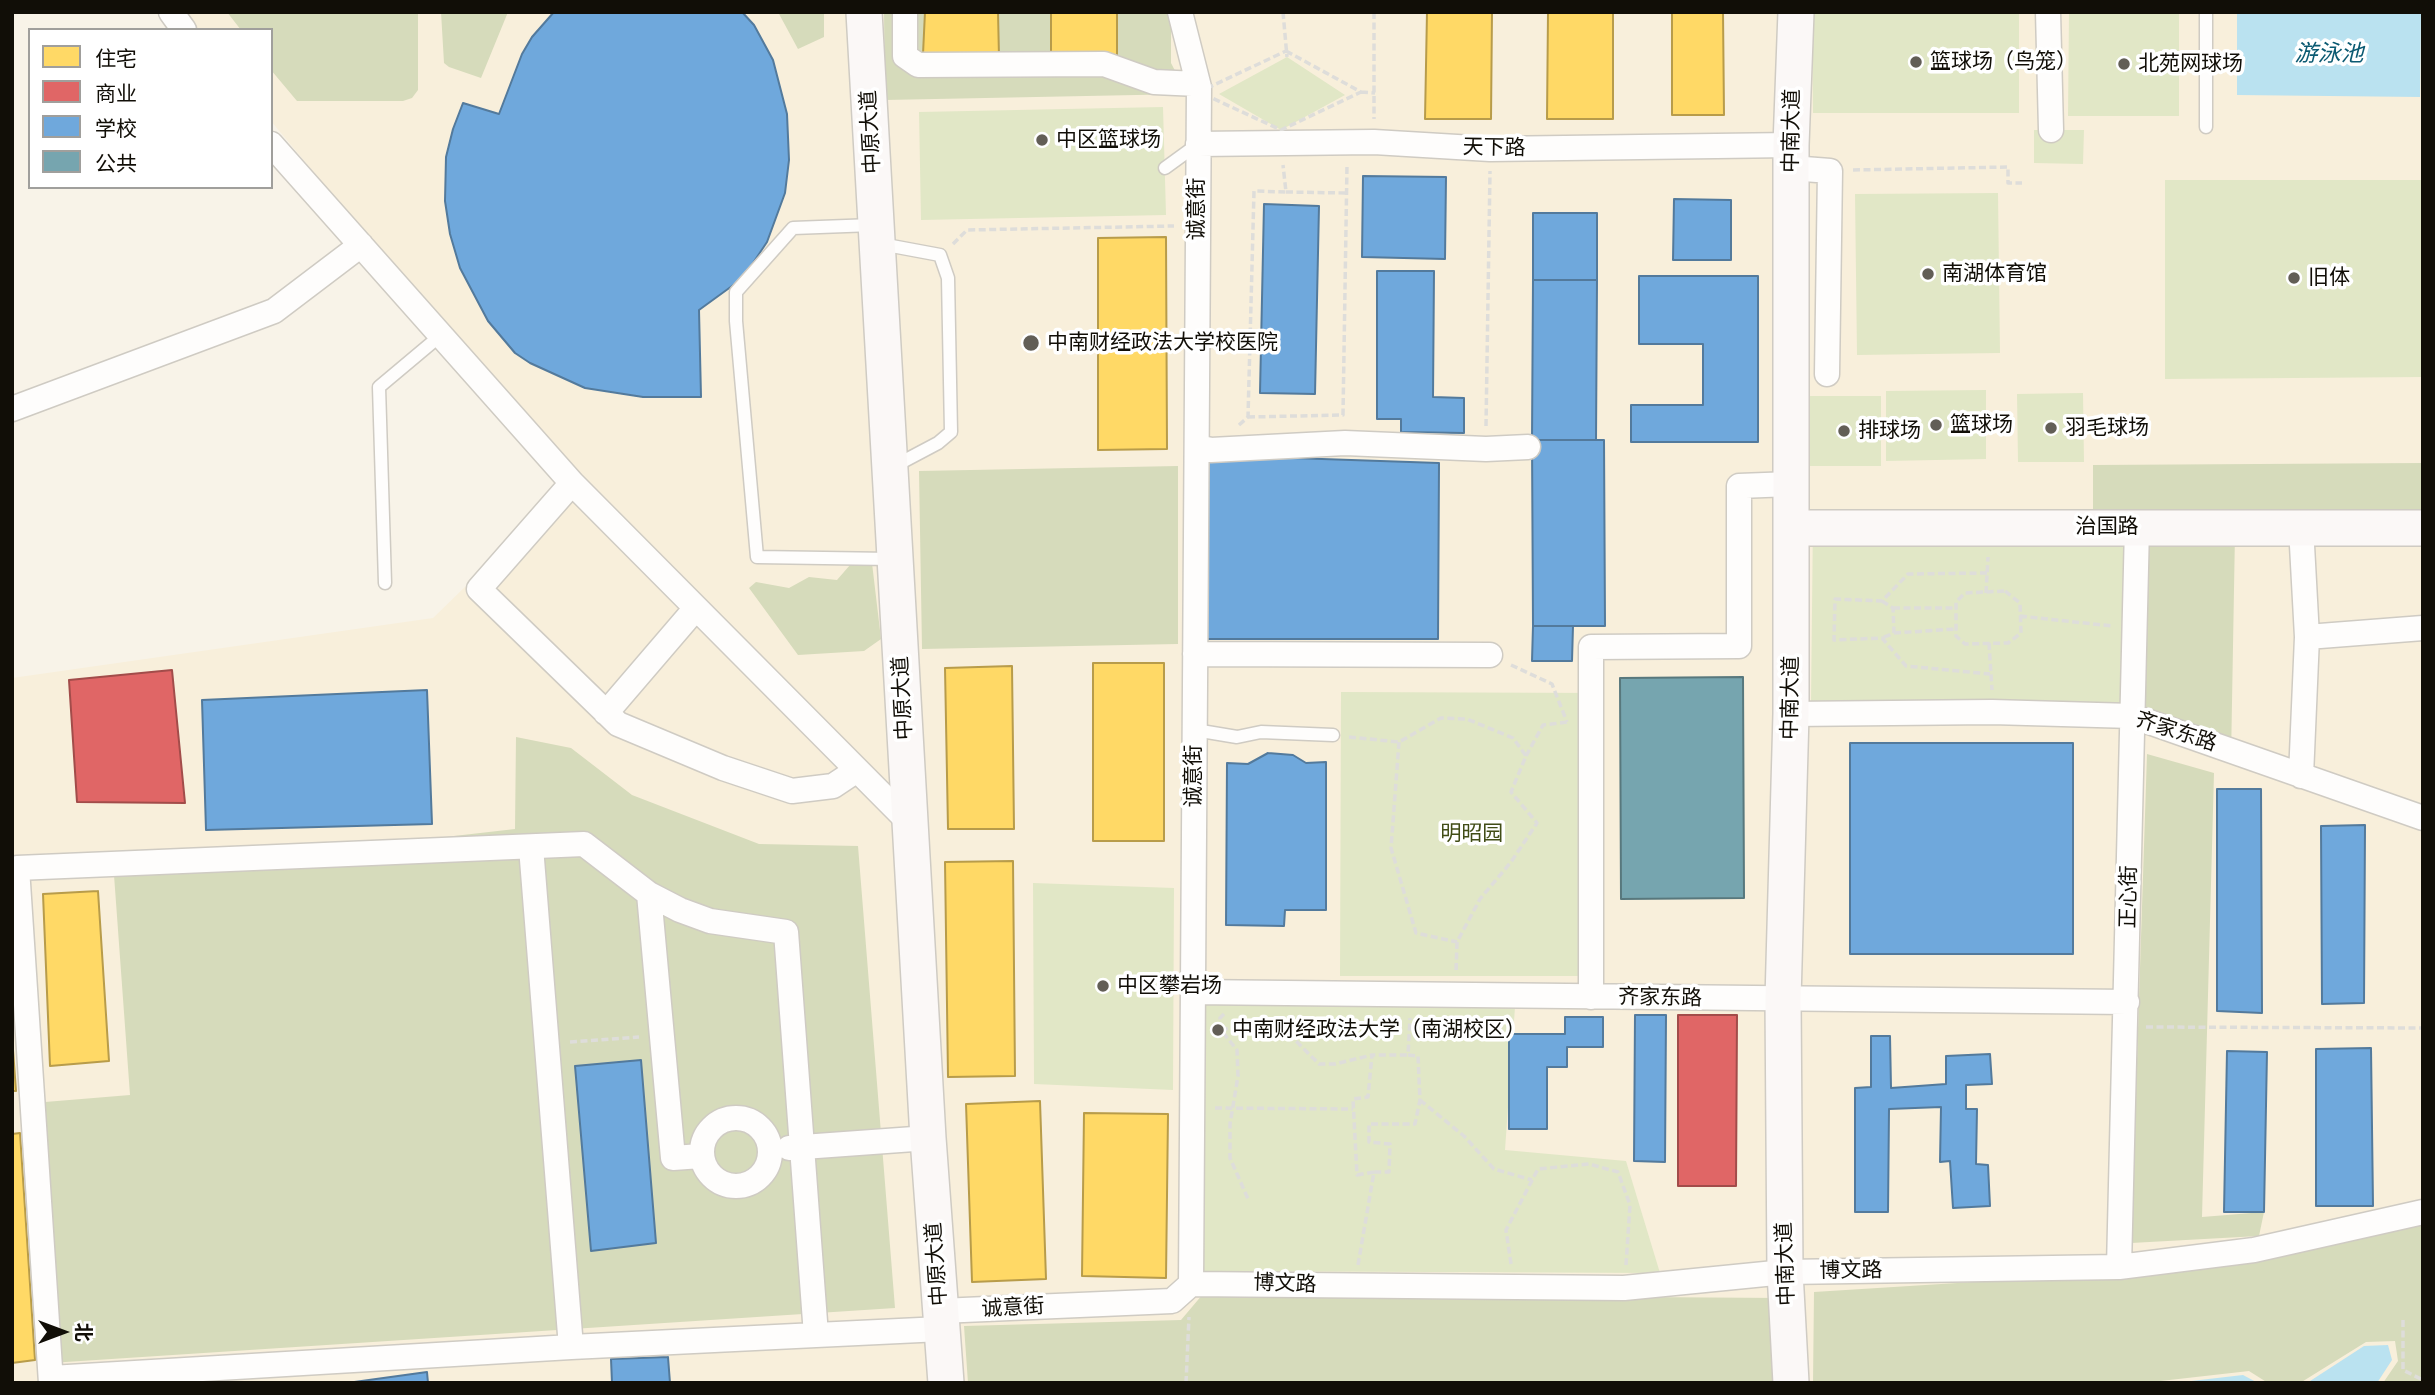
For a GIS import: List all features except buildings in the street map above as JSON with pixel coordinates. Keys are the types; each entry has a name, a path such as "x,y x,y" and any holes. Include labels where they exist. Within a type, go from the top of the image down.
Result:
{"main road":[{"name":"中原大道","path":"864,12 928,1138 946,1383"},
{"name":"中南大道","path":"1791,1383 1785,1272 1783,999 1791,714 1791,156 1796,12"},
{"name":"治国路","path":"1791,528 2423,528"}],"street":[{"path":"171,12 183,28"},
{"path":"905,12 905,56 918,65 1104,64 1154,82 1198,88"},
{"name":"诚意街","path":"51,1380 242,1375 570,1347 816,1335 941,1320 1172,1301 1191,1284 1195,654 1204,449 1198,226 1198,88 1180,12"},
{"path":"2048,12 2051,130"},
{"name":"天下路","path":"1198,144 1282,137 1347,143 1374,142 1490,149 1791,156 1830,171"},
{"path":"273,146 572,483 910,823"},
{"path":"1827,374 1830,171"},
{"path":"12,409 274,311 361,245"},
{"path":"1204,449 1345,443 1486,449 1528,447"},
{"path":"572,483 479,589 618,724 723,768 792,791 833,786 857,770"},
{"path":"1591,997 1579,720 1591,647 1739,646 1739,486 1791,484"},
{"name":"正心街","path":"2119,1266 2137,527"},
{"path":"2301,527 2307,637 2301,776"},
{"path":"606,713 696,608"},
{"path":"2307,637 2423,628"},
{"path":"1195,654 1490,655"},
{"name":"齐家东路","path":"1791,714 1992,712 2132,716 2423,818"},
{"path":"51,1380 17,868 584,844 649,894 710,921 786,932 816,1335"},
{"path":"531,847 570,1347"},
{"path":"649,894 673,1158 701,1156"},
{"name":"齐家东路","path":"1193,992 2127,1002"},
{"path":"731,1117 753,1121 768,1138 770,1149 769,1160 758,1178 738,1186 716,1180 701,1156 704,1138 711,1128 731,1117"},
{"path":"770,1149 928,1138"},
{"name":"博文路","path":"1191,1284 1624,1288 1785,1272 2119,1266 2254,1250 2423,1212"}],"lane":[{"path":"2206,12 2206,127"},
{"path":"1165,168 1198,144"},
{"path":"890,474 904,461 938,443 951,432 948,278 940,255 877,234 793,228 736,292 736,321 757,557 895,560"},
{"path":"385,583 379,387 441,335"},
{"path":"1195,730 1237,737 1261,732 1333,735"}],"path":[{"path":"1283,12 1287,57"},
{"path":"1374,12 1374,142"},
{"path":"1198,88 1286,51"},
{"path":"1286,51 1361,92 1375,93"},
{"path":"1198,88 1282,137"},
{"path":"1282,137 1361,92"},
{"path":"1282,137 1286,192"},
{"path":"1204,449 1248,417 1343,415 1347,143"},
{"path":"1486,449 1490,149"},
{"path":"1830,171 2008,167 2008,184 2022,183"},
{"path":"1248,417 1254,191 1346,193"},
{"path":"940,255 967,230 1198,226"},
{"path":"1986,593 1989,527"},
{"path":"1882,601 1908,574 1987,573"},
{"path":"2005,591 2021,603 2021,633 2008,643 1965,644 1956,636 1956,602 1965,593 1986,593 2005,591"},
{"path":"1956,608 1893,608 1882,601 1835,599 1834,640 1882,638 1894,633 1956,629"},
{"path":"1893,608 1894,633"},
{"path":"2021,616 2136,629"},
{"path":"1882,638 1906,666 1990,674"},
{"path":"1989,643 1992,712"},
{"path":"1455,995 1457,942 1480,899 1511,862 1537,823 1511,792 1526,757 1543,725 1579,720 1552,684 1490,655"},
{"path":"1333,735 1399,742 1441,718 1467,719 1513,738 1526,757"},
{"path":"1399,742 1391,848 1416,933 1457,942"},
{"path":"1249,1201 1230,1158 1238,1076 1237,1050 1221,1030 1220,1018 1250,993"},
{"path":"1408,1055 1411,995"},
{"path":"1192,1045 1221,1030 1266,1020 1294,1039 1319,1063 1372,1055 1418,1056 1420,1100 1415,1124 1369,1124 1369,1142 1390,1144 1389,1172 1357,1175 1353,1099 1367,1097 1372,1055"},
{"path":"2126,1027 2423,1028"},
{"path":"547,1044 662,1035"},
{"path":"1420,1100 1464,1136 1494,1169 1532,1180"},
{"path":"1192,1109 1353,1108"},
{"path":"1514,1288 1506,1230 1538,1169 1590,1164 1618,1172 1630,1205 1624,1288"},
{"path":"1355,1287 1361,1233 1374,1172"},
{"path":"1186,1383 1191,1284"},
{"path":"2403,1320 2403,1370 2423,1380"}],"shaded area":[{"name":"中南财经政法大学（南湖校区）","path":"181,12 2423,12 2423,1383 12,1383 12,678 433,618 572,483 273,123 273,28 194,28"}],"green space":[{"path":"227,12 418,12 418,90 412,98 403,101 297,101 273,72 273,28 239,28"},
{"path":"441,12 508,12 481,78 444,63"},
{"path":"778,12 824,12 824,37 798,49"},
{"path":"884,12 1171,12 1171,63 1187,94 885,100"},
{"name":"篮球场（鸟笼）","path":"1812,12 2019,12 2019,113 1813,113"},
{"name":"北苑网球场","path":"2069,12 2179,12 2179,116 2068,116"},
{"path":"1287,57 1345,95 1281,130 1219,94"},
{"name":"中区篮球场","path":"1163,107 1166,215 921,220 919,112"},
{"path":"2034,130 2084,130 2083,164 2034,163"},
{"name":"旧体","path":"2165,180 2423,180 2423,377 2165,379"},
{"name":"南湖体育馆","path":"1998,193 2000,353 1857,355 1855,194"},
{"name":"篮球场","path":"1986,390 1986,459 1886,461 1886,391"},
{"name":"羽毛球场","path":"2083,393 2084,462 2018,462 2017,394"},
{"name":"排球场","path":"1807,396 1881,396 1881,466 1808,466"},
{"path":"2423,463 2423,518 2093,518 2093,465"},
{"path":"1178,466 1178,644 922,649 919,471"},
{"path":"2126,517 2124,703 1811,703 1813,518"},
{"path":"2143,533 2235,533 2231,759 2146,731"},
{"path":"872,563 881,639 864,651 798,655 749,588 756,582 789,588 809,577 837,580 850,565"},
{"name":"明昭园","path":"1341,692 1604,693 1603,976 1340,976"},
{"path":"516,737 571,748 632,795 759,844 858,846 895,1308 50,1363 33,1103 130,1095 114,875 515,829"},
{"path":"2147,754 2214,773 2202,1217 2264,1212 2259,1236 2131,1243"},
{"name":"中区攀岩场","path":"1033,883 1174,888 1173,1090 1034,1084"},
{"path":"1202,1003 1515,1007 1505,1150 1626,1161 1660,1273 1202,1271"},
{"path":"2423,1221 2423,1383 2383,1383 2398,1361 2395,1341 2366,1342 2300,1383 2268,1383 2249,1371 2143,1383 1813,1383 1814,1292 2132,1272"},
{"path":"1203,1294 1782,1298 1781,1383 968,1383 964,1326 1181,1320"}],"water":[{"name":"游泳池","path":"2237,12 2421,13 2420,97 2237,95"},
{"path":"2388,1345 2392,1360 2377,1383 2307,1383 2364,1346"},
{"path":"2243,1375 2258,1383 2174,1383"}],"place":[{"name":"篮球场（鸟笼）","path":"1916,62"},
{"name":"北苑网球场","path":"2124,64"},
{"name":"中区篮球场","path":"1042,140"},
{"name":"南湖体育馆","path":"1928,274"},
{"name":"旧体","path":"2294,278"},
{"name":"中南财经政法大学校医院","path":"1031,343"},
{"name":"篮球场","path":"1936,425"},
{"name":"羽毛球场","path":"2051,428"},
{"name":"排球场","path":"1844,431"},
{"name":"中区攀岩场","path":"1103,986"},
{"name":"中南财经政法大学（南湖校区）","path":"1218,1030"}]}
